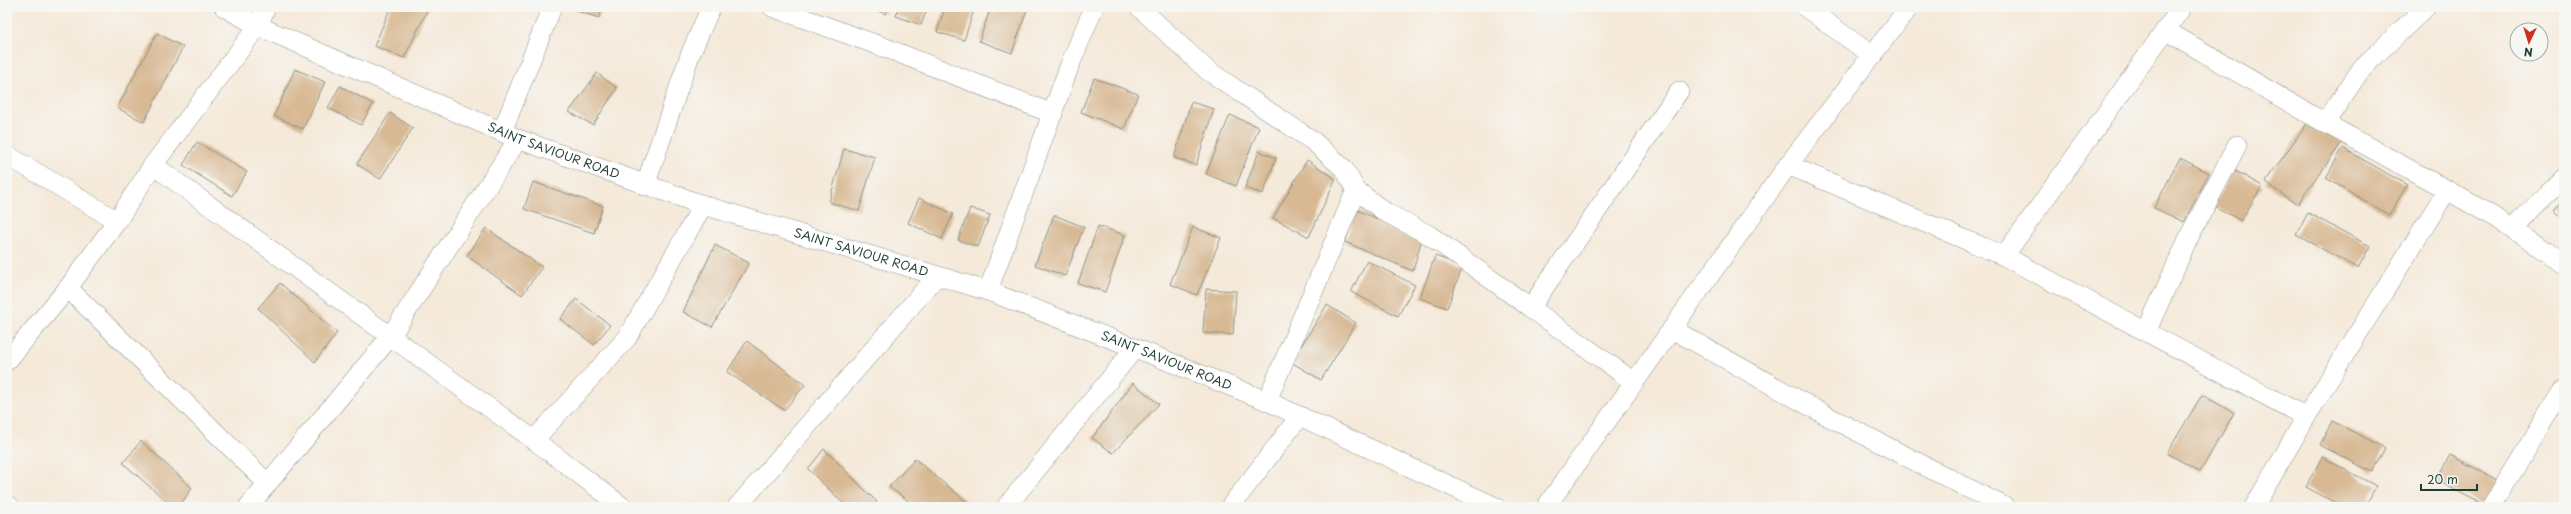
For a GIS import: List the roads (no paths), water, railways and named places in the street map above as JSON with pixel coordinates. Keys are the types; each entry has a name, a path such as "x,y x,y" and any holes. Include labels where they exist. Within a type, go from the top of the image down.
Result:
{"street":[{"name":"SAINT SAVIOUR ROAD","path":"224,7 258,26 510,136 645,186 703,205 936,277 988,291 1135,348 1267,401 1496,507"},
{"path":"7,361 68,288 117,221 153,165 258,26 266,7"},
{"path":"248,507 390,337 510,136 552,7"},
{"path":"645,186 690,55 711,7"},
{"path":"772,7 886,48 1053,114"},
{"path":"988,291 1094,7"},
{"path":"1139,7 1207,70 1312,141 1344,169 1356,190 1385,212 1429,235 1634,382"},
{"path":"1805,7 1873,56"},
{"path":"1546,507 1788,165 1873,56 1909,7"},
{"path":"2004,256 2182,7"},
{"path":"2325,123 2362,68 2426,7"},
{"path":"2165,30 2325,123 2513,228 2564,265"},
{"path":"1531,308 1679,91"},
{"path":"2146,332 2190,235 2237,145"},
{"path":"7,155 117,221"},
{"path":"153,165 534,440 624,507"},
{"path":"1788,165 2004,256 2306,416"},
{"path":"2513,228 2564,178"},
{"path":"1267,401 1356,190"},
{"path":"2254,507 2306,416 2447,190"},
{"path":"534,440 627,338 703,205"},
{"path":"737,507 936,277"},
{"path":"68,288 267,483"},
{"path":"1672,329 1829,417 2005,507"},
{"path":"1006,507 1135,348"},
{"path":"2491,507 2564,388"},
{"path":"1230,507 1300,416"}]}
